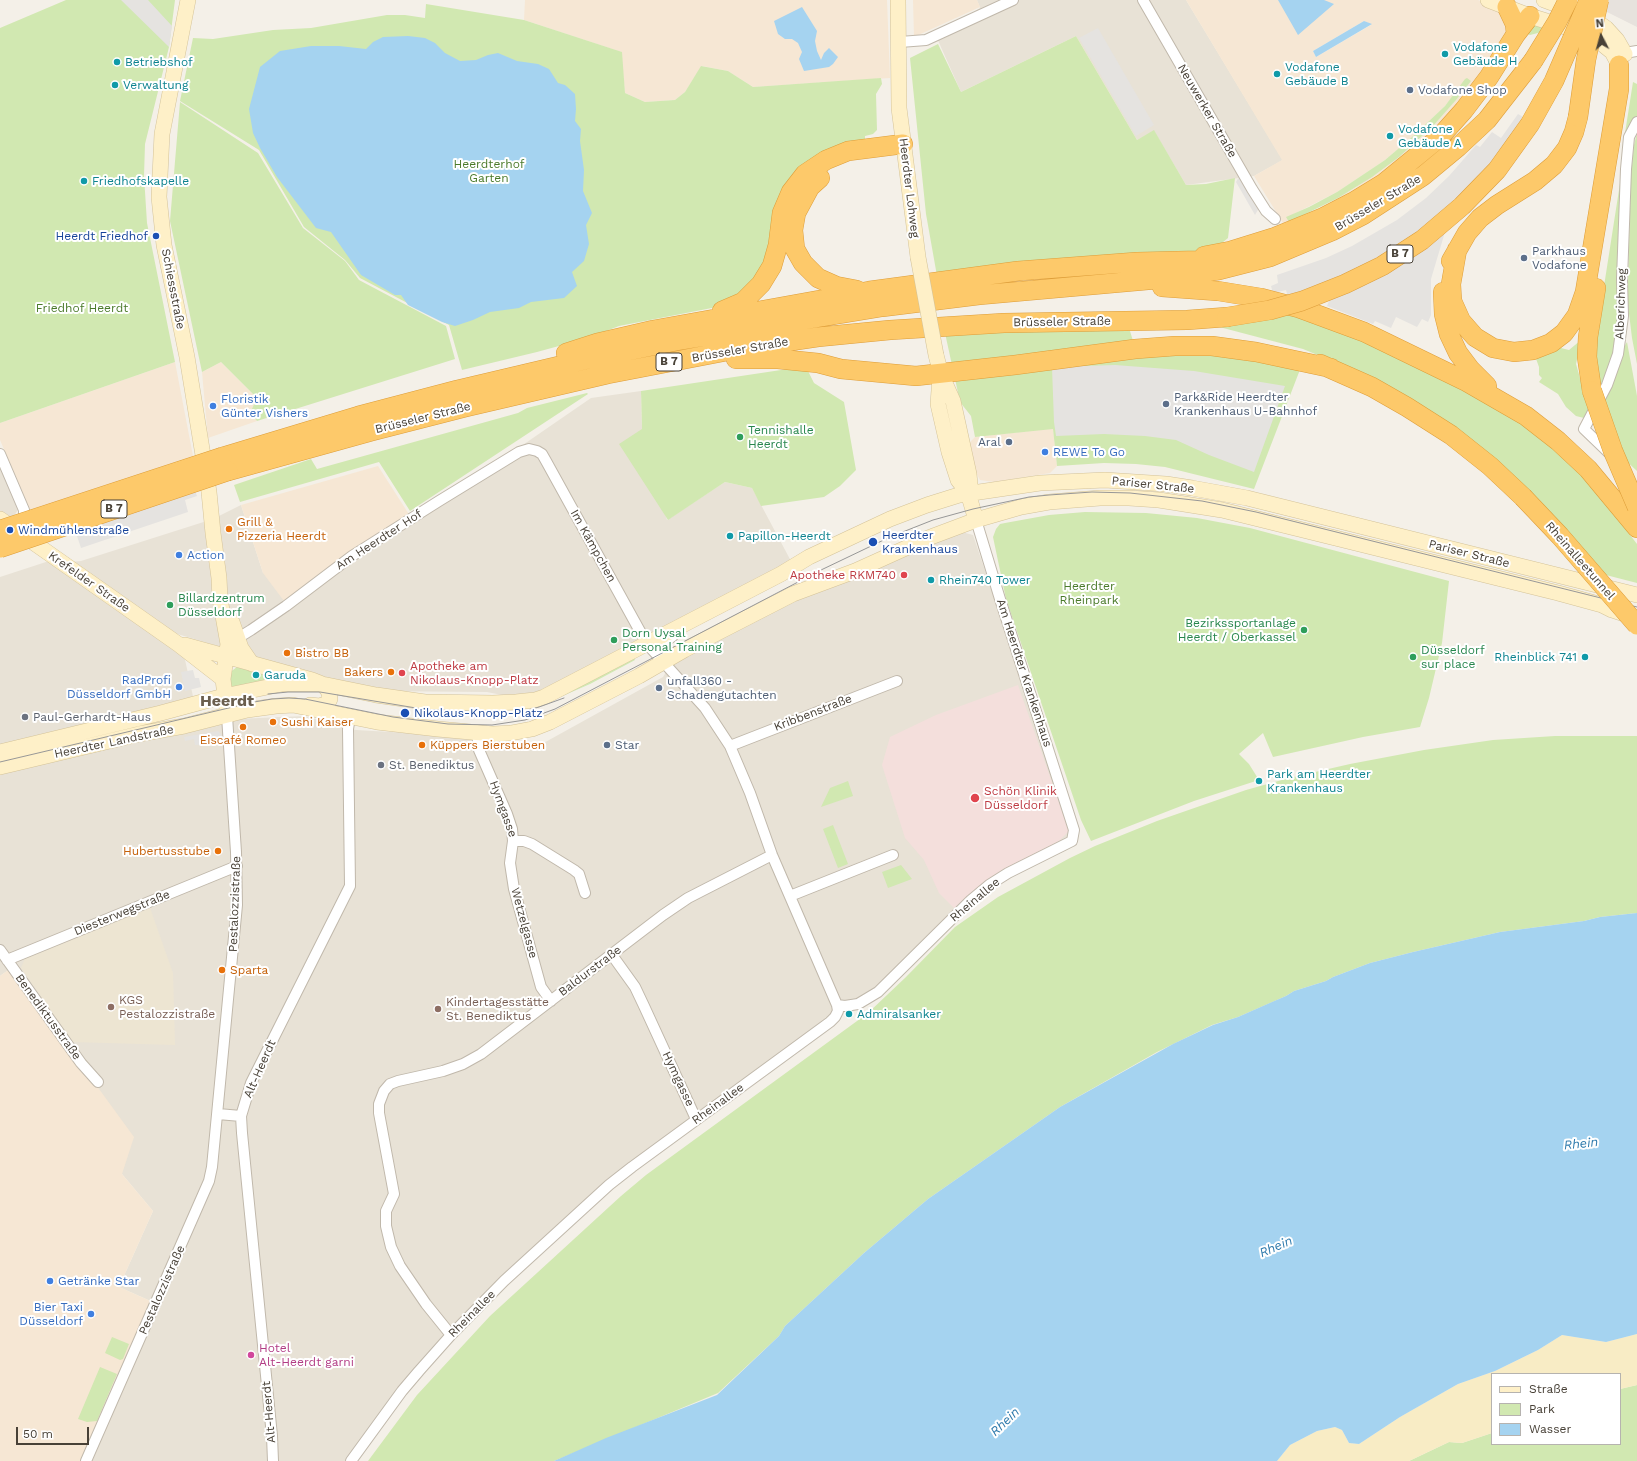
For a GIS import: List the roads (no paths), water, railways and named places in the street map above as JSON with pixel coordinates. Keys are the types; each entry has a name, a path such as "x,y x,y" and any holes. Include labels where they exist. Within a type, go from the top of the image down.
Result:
{"highway":[{"path":"1526,416 1484,384 1458,353 1449,334 1444,314 1443,291 1448,267 1467,234 1480,218 1534,181 1554,165 1567,148 1574,132 1578,117 1586,60 1599,0"},
{"name":"Brüsseler Straße","path":"225,464 358,416 457,390 584,360 676,341 882,307 979,295 1159,279 1219,270 1270,257 1317,238 1363,215 1424,176 1458,148 1487,120 1533,61 1557,22 1576,3"},
{"name":"Brüsseler Straße","path":"225,464 372,431 466,406 608,374 743,348 818,337 890,330 1004,323 1187,320 1227,317 1270,310 1302,301 1345,284 1382,266 1422,240 1462,206 1497,170 1530,124 1554,81 1576,3"},
{"path":"1507,7 1515,24 1516,34"},
{"path":"1181,261 1230,251 1275,237 1324,217 1353,202 1384,183 1439,138 1479,91 1516,34 1530,16"},
{"path":"1457,250 1451,284 1452,301 1461,321 1475,337 1493,348 1514,352 1533,350 1551,343 1564,333 1577,315 1585,292 1623,55"},
{"path":"1623,55 1630,73 1588,342 1587,364 1592,391 1613,452 1637,507"},
{"path":"869,291 836,286 818,278 803,263 795,249 793,230 796,213 810,187 833,170 850,163 904,150"},
{"path":"688,324 714,315 743,302 761,284 772,266 778,245 782,213 790,192 805,174 826,160 848,151 904,150"},
{"path":"457,390 597,343 688,324 869,291 1018,272 1116,264 1270,257"},
{"name":"Brüsseler Straße","path":"1086,286 1174,287 1218,291 1261,298 1299,308 1364,332 1467,382 1526,416 1564,446 1604,487 1637,528"},
{"name":"Brüsseler Straße","path":"1121,321 1212,333 1253,342 1300,356 1331,368 1372,387 1408,407 1451,435 1490,466 1523,497"},
{"path":"662,363 711,359 778,359 818,363 841,369 916,376 1135,349 1175,346 1212,346 1256,352 1331,368"},
{"name":"B 7","path":"9,531 225,464"},
{"name":"B 7","path":"0,548 225,464"},
{"name":"Rheinalleetunnel","path":"1523,497 1560,536 1637,625"}],"main road":[{"name":"Schiessstraße","path":"188,0 162,134 159,197 164,245 187,357 206,470 212,533 219,578 220,599 231,654"},
{"name":"Heerdter Lohweg","path":"898,0 900,42 899,108 918,257 940,374 938,404 947,445 958,480 968,493 976,520"},
{"path":"1488,0 1530,16 1592,35 1623,55"},
{"path":"1507,7 1525,6 1542,0 1576,3 1590,17 1606,28 1617,40 1623,55"},
{"path":"1530,16 1542,0"},
{"path":"1542,0 1545,15 1552,23"},
{"name":"Pariser Straße","path":"647,644 781,574 809,557 865,529 927,505 968,493 1040,483 1084,480 1135,482 1192,488 1247,498 1637,595"},
{"name":"Pariser Straße","path":"664,662 793,594 855,571 921,541 976,520 1021,507 1049,502 1100,498 1159,500 1222,510 1602,605 1614,606 1637,613"},
{"name":"Krefelder Straße","path":"0,519 9,531 178,644 206,665 214,667 231,654"},
{"name":"Pariser Straße","path":"1602,605 1612,610 1637,617"},
{"name":"Krefelder Straße","path":"178,644 231,654"},
{"path":"224,696 282,684 322,684 426,702 525,702 544,697 647,644"},
{"path":"231,654 226,670 231,666 238,664 252,664"},
{"path":"231,654 252,664 322,684 328,689 330,699 328,703 320,706 302,704 276,706 247,710 228,716 224,696 231,654"},
{"path":"293,705 350,717 411,727 493,734 511,733 536,728 572,711 664,662"},
{"path":"224,696 236,706 247,710"},
{"name":"Heerdter Landstraße","path":"0,752 161,713 224,696"},
{"name":"Heerdter Landstraße","path":"0,767 140,734 228,716"}],"street":[{"path":"900,42 926,40 1013,0"},
{"name":"Neuwerker Straße","path":"1143,0 1252,189 1266,211 1276,219"},
{"name":"Alberichweg","path":"1637,122 1629,136 1626,169 1622,279 1623,316 1618,354 1607,385 1584,429 1623,466 1637,482"},
{"name":"Am Heerdter Hof","path":"231,654 286,606 352,556 519,452 529,449 537,451"},
{"name":"Im Kämpchen","path":"537,451 542,454 546,460 647,644"},
{"path":"0,454 24,510 24,521 9,531"},
{"name":"Am Heerdter Krankenhaus","path":"976,520 1058,780"},
{"name":"Pariser Straße","path":"664,662 661,653 662,644 679,633 686,623"},
{"path":"647,644 706,708 730,746 750,793 772,855 837,1005"},
{"name":"Kribbenstraße","path":"730,746 896,681"},
{"name":"Pestalozzistraße","path":"86,1461 209,1181 218,1114 237,905 228,716"},
{"name":"Alt-Heerdt","path":"273,1461 272,1436 242,1133 242,1116 251,1083 350,886 348,729 350,717"},
{"name":"Hymgasse","path":"477,733 479,750 507,814 512,829 513,842 524,841 532,844 574,870 579,874 585,893"},
{"name":"Rheinallee","path":"351,1461 402,1391 451,1335 504,1281 609,1185 830,1022 838,1011 837,1005 845,1006 858,1004 878,992 971,900 990,885 1008,873 1072,841 1074,830 1058,780"},
{"name":"Wetzelgasse","path":"513,842 510,863 514,889 540,987 550,1001"},
{"name":"Baldurstraße","path":"451,1335 426,1304 404,1272 391,1247 386,1226 386,1211 394,1194 379,1113 380,1097 384,1091 390,1084 443,1071 463,1064 482,1054 688,898 772,855"},
{"path":"790,896 893,855"},
{"name":"Diesterwegstraße","path":"7,960 236,866"},
{"name":"Benediktusstraße","path":"0,950 81,1063 98,1082"},
{"name":"Hymgasse","path":"612,955 635,987 696,1120"},
{"path":"218,1114 242,1116"}],"water":[{"path":"1278,0 1324,0 1334,4 1298,35"},
{"path":"802,7 817,31 815,41 821,60 824,53 829,48 838,57 829,67 804,71 799,59 802,52 798,43 792,39 785,39 778,34 774,21"},
{"path":"1364,21 1372,24 1316,57 1313,51"},
{"path":"408,36 425,38 435,43 445,53 460,61 476,60 498,53 517,61 538,64 549,69 558,83 565,85 575,94 575,121 581,129 580,141 584,170 583,191 592,213 586,225 589,244 584,261 572,272 577,286 564,298 531,302 519,308 490,312 455,326 442,322 408,305 401,295 395,295 361,275 331,232 316,228 277,177 253,133 249,109 260,67 280,51 311,46 339,46 366,49 373,42 383,37"},
{"name":"Rhein","path":"1637,913 1637,1334 1606,1342 1562,1335 1538,1350 1495,1371 1458,1384 1400,1417 1359,1444 1349,1443 1342,1430 1335,1427 1317,1431 1290,1445 1277,1461 554,1461 606,1438 717,1395 779,1336 785,1326 864,1253 928,1199 1060,1107 1173,1044 1213,1025 1238,1017 1286,996 1294,991 1326,981 1370,963 1500,932"}],"tram line":[{"path":"0,762 272,699 305,699 393,717 448,724 492,725 525,720 555,709 821,570 890,537 933,520 973,509 1029,497 1049,495 1092,492 1130,493 1202,501 1256,512 1637,607"},
{"path":"268,694 288,692 320,692 422,709 497,713 524,711 564,698"}],"place":[{"name":"Vodafone Gebäude H","path":"1445,54"},
{"name":"Betriebshof","path":"117,62"},
{"name":"Vodafone Gebäude B","path":"1277,74"},
{"name":"Verwaltung","path":"115,85"},
{"name":"Vodafone Shop","path":"1410,90"},
{"name":"Vodafone Gebäude A","path":"1390,136"},
{"name":"Friedhofskapelle","path":"84,181"},
{"name":"Heerdt Friedhof","path":"156,236"},
{"name":"Parkhaus Vodafone","path":"1524,258"},
{"name":"Park&Ride Heerdter Krankenhaus U-Bahnhof","path":"1166,404"},
{"name":"Floristik Günter Vishers","path":"213,406"},
{"name":"Tennishalle Heerdt","path":"740,437"},
{"name":"Aral","path":"1009,442"},
{"name":"REWE To Go","path":"1045,452"},
{"name":"Grill & Pizzeria Heerdt","path":"229,529"},
{"name":"Windmühlenstraße","path":"10,530"},
{"name":"Papillon-Heerdt","path":"730,536"},
{"name":"Heerdter Krankenhaus","path":"873,542"},
{"name":"Action","path":"179,555"},
{"name":"Apotheke RKM740","path":"904,575"},
{"name":"Rhein740 Tower","path":"931,580"},
{"name":"Billardzentrum Düsseldorf","path":"170,605"},
{"name":"Bezirkssportanlage Heerdt / Oberkassel","path":"1304,630"},
{"name":"Dorn Uysal Personal Training","path":"614,640"},
{"name":"Bistro BB","path":"287,653"},
{"name":"Düsseldorf sur place","path":"1413,657"},
{"name":"Rheinblick 741","path":"1585,657"},
{"name":"Bakers","path":"391,672"},
{"name":"Apotheke am Nikolaus-Knopp-Platz","path":"402,673"},
{"name":"Garuda","path":"256,675"},
{"name":"RadProfi Düsseldorf GmbH","path":"179,687"},
{"name":"unfall360 - Schadengutachten","path":"659,688"},
{"name":"Nikolaus-Knopp-Platz","path":"405,713"},
{"name":"Paul-Gerhardt-Haus","path":"25,717"},
{"name":"Sushi Kaiser","path":"273,722"},
{"name":"Eiscafé Romeo","path":"243,727"},
{"name":"Küppers Bierstuben","path":"422,745"},
{"name":"Star","path":"607,745"},
{"name":"St. Benediktus","path":"381,765"},
{"name":"Park am Heerdter Krankenhaus","path":"1259,781"},
{"name":"Schön Klinik Düsseldorf","path":"975,798"},
{"name":"Hubertusstube","path":"218,851"},
{"name":"Sparta","path":"222,970"},
{"name":"KGS Pestalozzistraße","path":"111,1007"},
{"name":"Kindertagesstätte St. Benediktus","path":"438,1009"},
{"name":"Admiralsanker","path":"849,1014"},
{"name":"Getränke Star","path":"50,1281"},
{"name":"Bier Taxi Düsseldorf","path":"91,1314"},
{"name":"Hotel Alt-Heerdt garni","path":"251,1355"}],"district":[{"name":"Heerdt","path":"227,701"}],"park label":[{"name":"Heerdterhof Garten","path":"489,171"},
{"name":"Friedhof Heerdt","path":"82,308"},
{"name":"Heerdter Rheinpark","path":"1089,593"}]}
